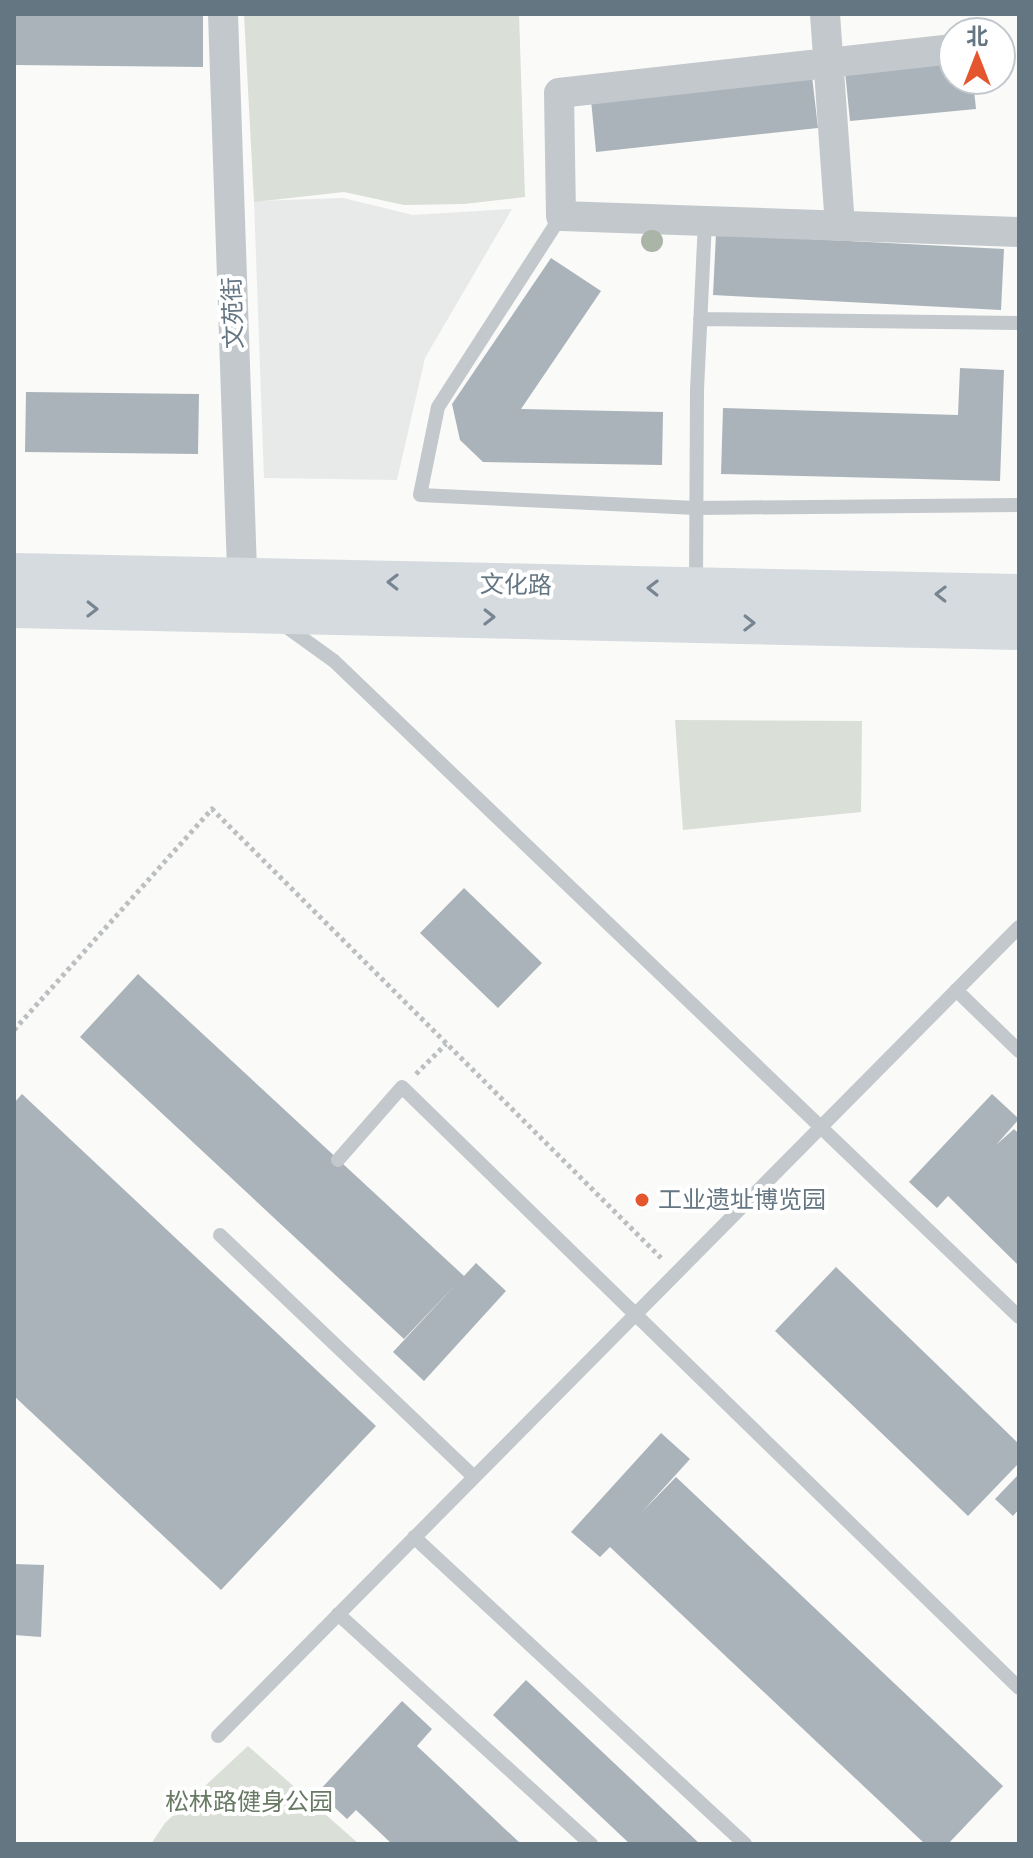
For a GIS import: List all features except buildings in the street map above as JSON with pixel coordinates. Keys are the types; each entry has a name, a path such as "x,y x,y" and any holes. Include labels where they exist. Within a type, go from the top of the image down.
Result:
{"main road":[{"name":"文化路","path":"14,574 251,601 1019,629"},
{"name":"文化路","path":"14,607 696,589 1019,595"}],"street":[{"name":"文苑街","path":"223,14 251,601"},
{"path":"825,14 840,226"},
{"path":"937,51 559,93 561,216 1019,232"}],"lane":[{"path":"561,216 438,407 420,495 696,508 1019,505"},
{"path":"696,589 700,319 705,221"},
{"path":"700,319 1019,323"},
{"path":"251,601 334,661 1019,1317"},
{"path":"218,1736 1019,927"},
{"path":"956,990 1019,1051"},
{"path":"338,1160 402,1087 1019,1688"},
{"path":"220,1235 474,1477"},
{"path":"414,1537 745,1844"},
{"path":"338,1614 591,1844"}],"path":[{"path":"14,1030 212,809 675,1273"},
{"path":"402,1087 446,1044"}],"shaded area":[{"path":"343,198 413,215 512,209 425,358 397,480 264,478 254,201"}],"green space":[{"path":"244,14 519,14 525,197 464,204 404,205 344,192 254,202"},
{"path":"675,720 862,721 861,812 683,830"},
{"name":"松林路健身公园","path":"248,1746 359,1844 151,1844 165,1823"}],"place":[{"name":"工业遗址博览园","path":"642,1200"}]}
